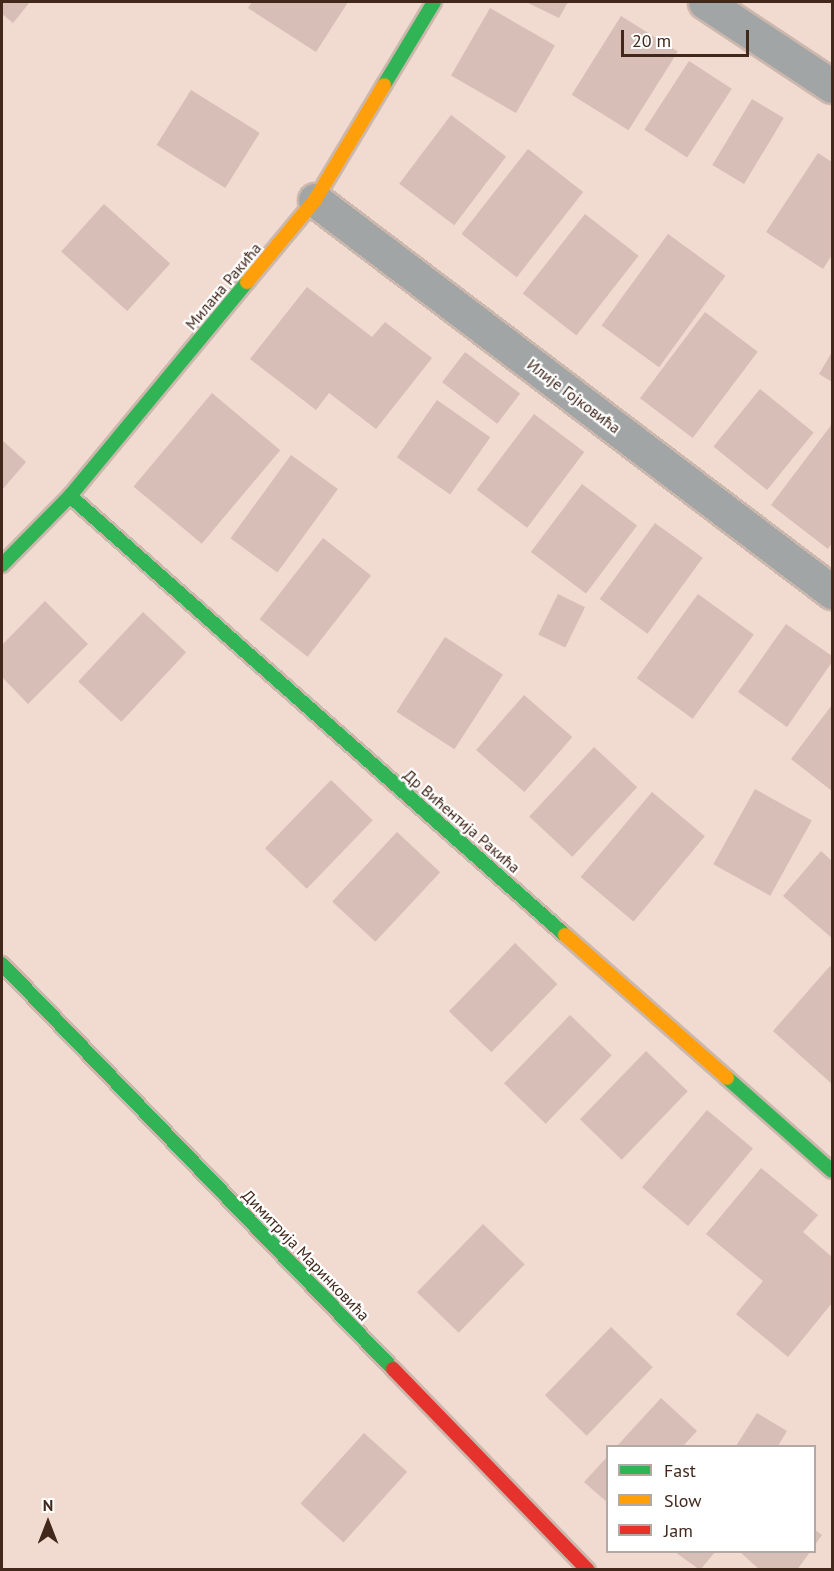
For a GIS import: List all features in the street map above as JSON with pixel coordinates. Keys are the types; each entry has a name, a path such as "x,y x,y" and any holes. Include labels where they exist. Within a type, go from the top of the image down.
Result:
{"street":[{"name":"Милана Ракића","path":"2,565 70,496 315,200 434,2"},
{"path":"705,2 832,86"},
{"name":"Илије Гојковића","path":"315,200 832,592"},
{"name":"Др Вићентија Ракића","path":"70,496 832,1171"},
{"name":"Димитрија Маринковића","path":"2,964 588,1569"}],"building":[{"path":"2,2 30,2 13,23 2,14"},
{"path":"252,2 348,2 316,52 248,8"},
{"path":"526,2 568,2 559,18"},
{"path":"490,8 555,46 516,113 451,76"},
{"path":"621,16 678,52 629,130 572,95"},
{"path":"689,61 732,89 687,158 644,130"},
{"path":"191,90 260,133 225,188 157,145"},
{"path":"752,99 784,118 744,184 712,165"},
{"path":"451,115 506,157 454,225 399,184"},
{"path":"528,149 583,192 517,277 462,234"},
{"path":"818,153 832,162 832,255 823,269 766,232"},
{"path":"104,204 170,264 127,311 61,252"},
{"path":"585,214 639,256 576,335 523,294"},
{"path":"668,234 725,276 659,367 602,325"},
{"path":"307,287 372,337 385,322 432,358 376,429 329,393 316,410 250,359"},
{"path":"705,312 758,352 693,438 640,398"},
{"path":"465,352 520,394 497,424 442,382"},
{"path":"832,352 832,382 819,374"},
{"path":"760,389 814,432 767,490 713,447"},
{"path":"212,393 280,450 202,544 134,486"},
{"path":"437,400 490,437 450,495 397,457"},
{"path":"534,414 584,452 527,528 477,490"},
{"path":"832,424 832,543 828,549 771,505"},
{"path":"2,440 26,462 2,490"},
{"path":"291,455 338,489 277,572 230,538"},
{"path":"582,484 637,526 586,593 531,552"},
{"path":"655,523 703,558 647,634 600,599"},
{"path":"323,538 371,576 308,657 260,619"},
{"path":"558,594 585,607 565,648 538,634"},
{"path":"698,594 754,635 693,719 637,678"},
{"path":"45,601 88,644 28,704 2,677 2,645"},
{"path":"143,612 186,652 121,722 78,681"},
{"path":"786,624 832,656 832,662 787,727 738,692"},
{"path":"445,637 503,675 454,749 397,712"},
{"path":"524,695 572,737 524,792 476,750"},
{"path":"832,705 832,791 791,759"},
{"path":"594,747 637,787 572,857 529,816"},
{"path":"331,780 373,820 307,889 265,848"},
{"path":"755,789 812,821 770,896 713,864"},
{"path":"652,792 705,836 634,921 581,877"},
{"path":"397,832 440,872 375,942 332,901"},
{"path":"821,851 832,861 832,938 783,896"},
{"path":"515,943 557,984 491,1052 449,1011"},
{"path":"830,966 832,968 832,1084 773,1031"},
{"path":"570,1015 612,1055 546,1124 504,1083"},
{"path":"646,1051 688,1091 622,1160 580,1119"},
{"path":"707,1110 753,1149 688,1226 642,1187"},
{"path":"761,1168 818,1215 803,1232 832,1257 832,1303 788,1357 736,1314 763,1281 706,1234"},
{"path":"483,1224 525,1264 459,1333 417,1292"},
{"path":"611,1327 653,1367 587,1436 545,1395"},
{"path":"661,1398 697,1431 684,1445 618,1445"},
{"path":"757,1413 787,1431 779,1445 737,1445"},
{"path":"364,1433 407,1472 344,1542 300,1504"},
{"path":"606,1458 606,1501 584,1482"},
{"path":"816,1530 822,1535 816,1543"},
{"path":"676,1553 714,1553 700,1570"},
{"path":"741,1553 809,1553 797,1570 760,1570"}],"traffic: fast":[{"path":"384,85 434,2"},
{"path":"2,565 70,496 247,282"},
{"path":"70,496 565,935"},
{"path":"2,964 393,1369"},
{"path":"727,1078 832,1171"}],"traffic: slow":[{"path":"247,282 315,200 384,85"},
{"path":"565,935 727,1078"}],"traffic: jam":[{"path":"393,1369 588,1570"}]}
